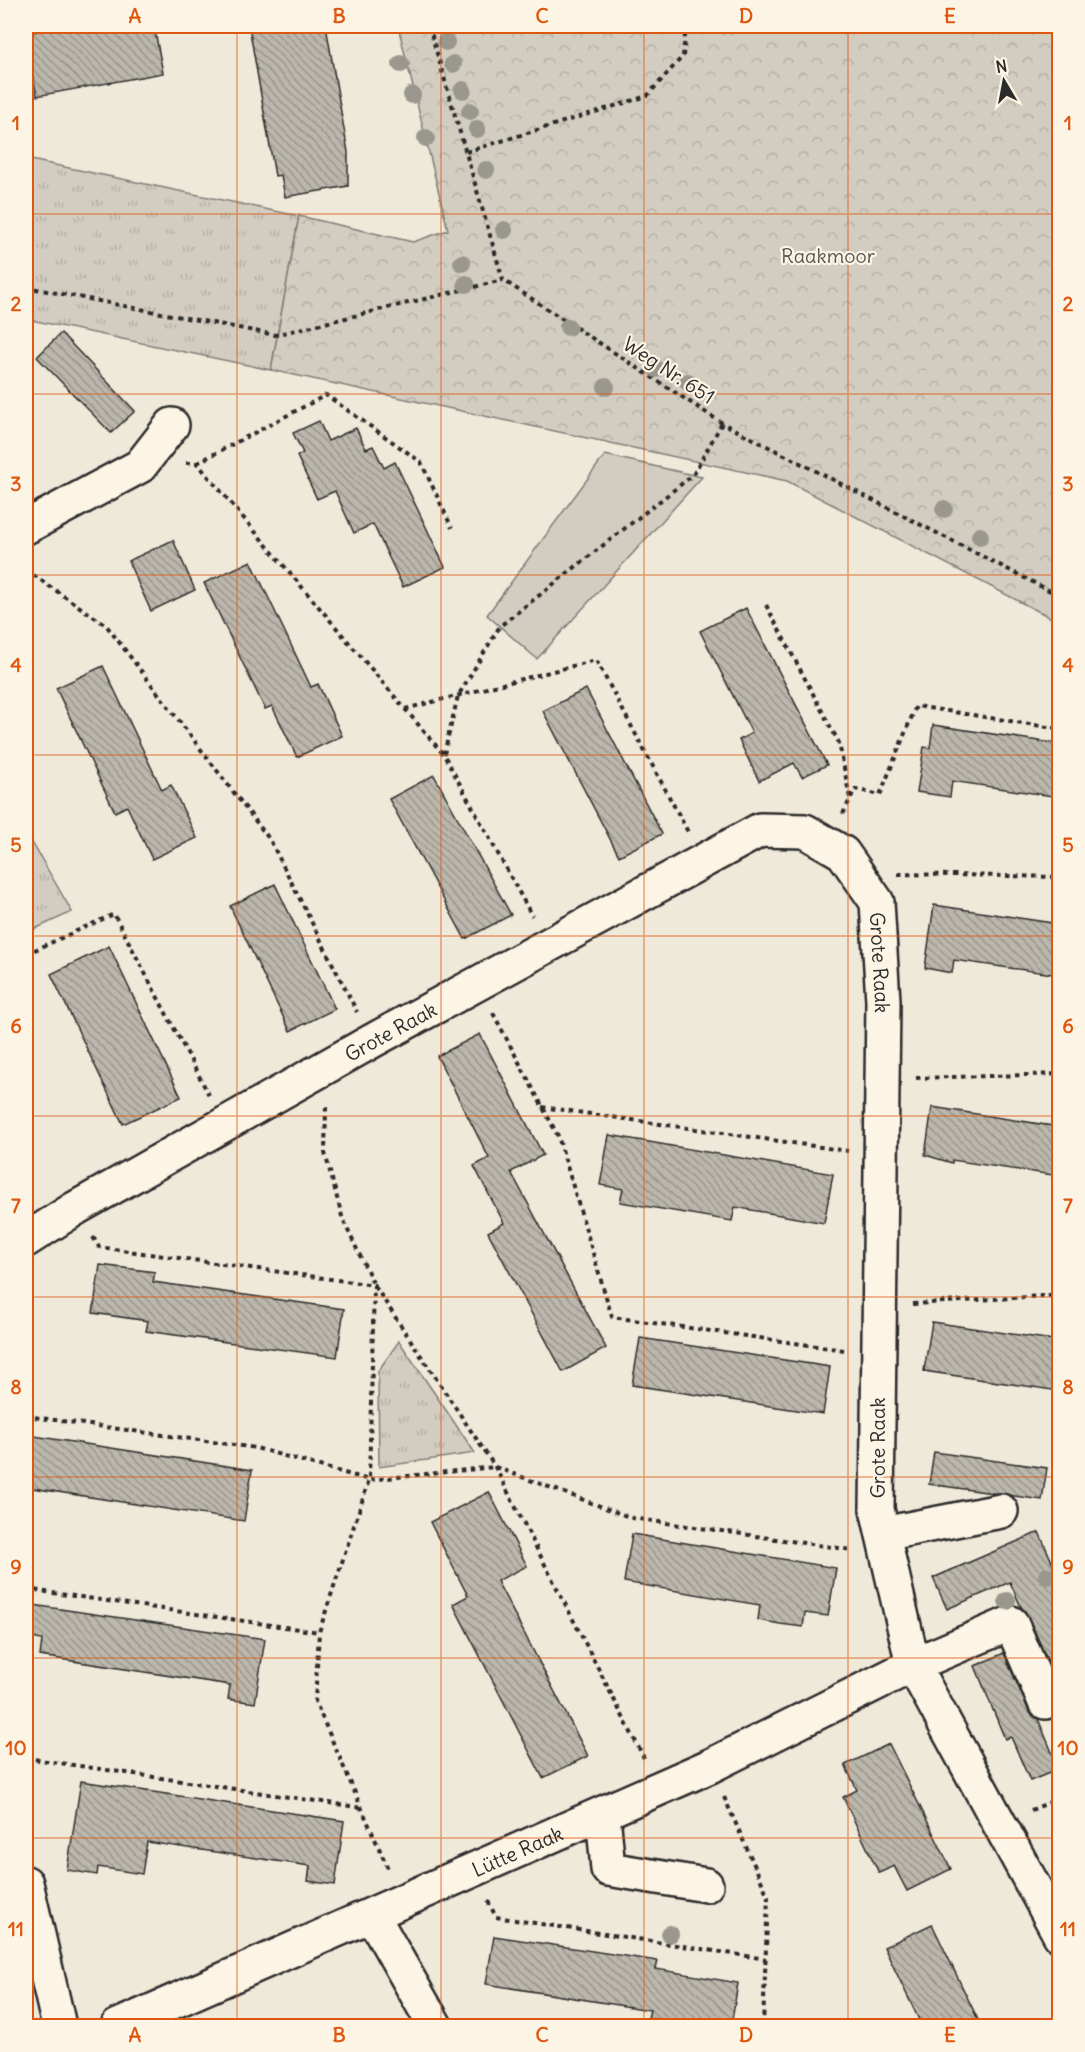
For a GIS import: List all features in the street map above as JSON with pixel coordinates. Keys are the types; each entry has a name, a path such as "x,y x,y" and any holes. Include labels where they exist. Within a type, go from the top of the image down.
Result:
{"street":[{"path":"26,527 140,466 172,425"},
{"name":"Grote Raak","path":"26,1240 75,1208 372,1041 760,830 805,831 843,853 877,902 883,1001 877,1509 913,1665 1059,1935"},
{"path":"886,1545 1001,1511"},
{"name":"Lütte Raak","path":"118,2026 710,1767 913,1665 1011,1623 1045,1702 1059,1696"},
{"path":"603,1814 608,1869 706,1886"},
{"path":"26,1883 58,2026"},
{"path":"372,1915 435,2026"}],"path":[{"path":"26,287 275,335 503,280 429,26"},
{"path":"466,152 647,96 683,56 686,26"},
{"name":"Weg Nr. 651","path":"503,280 722,423 1059,596"},
{"path":"140,466 197,463 326,395 422,462 453,528"},
{"path":"444,755 458,696 500,626 693,475 722,423"},
{"path":"197,463 444,755 547,944"},
{"path":"26,570 106,625 270,840 372,1041"},
{"path":"766,605 839,743 850,799"},
{"path":"405,709 596,660 703,860"},
{"path":"829,845 855,789 880,795 916,706 1059,729"},
{"path":"868,888 902,872 1059,877"},
{"path":"26,954 114,914 224,1124"},
{"path":"477,983 558,1136 612,1317 878,1355"},
{"path":"333,1063 326,1094 325,1153 343,1220 374,1285 495,1467 660,1788"},
{"path":"882,1079 1059,1074"},
{"path":"542,1107 882,1156"},
{"path":"75,1208 99,1247 374,1285"},
{"path":"374,1285 369,1480 319,1632 315,1701 402,1901"},
{"path":"879,1306 1059,1295"},
{"path":"26,1416 256,1448 369,1480 495,1467 632,1518 886,1545"},
{"path":"26,1589 319,1632"},
{"path":"26,1758 363,1808"},
{"path":"710,1767 768,1896 763,2026"},
{"path":"473,1871 496,1917 766,1959"}],"green space":[{"name":"Raakmoor","path":"398,26 1059,26 1059,622 787,481 271,370 299,216 413,242 448,230"},
{"path":"26,159 299,216 271,370 26,319"},
{"path":"605,455 702,477 537,659 487,615"},
{"path":"26,832 72,912 26,933"},
{"path":"399,1341 475,1453 379,1467 378,1371"}],"building":[{"path":"66,26 154,26 163,73 37,96 33,76 26,77 26,33"},
{"path":"249,26 326,26 348,152 348,186 285,197 281,175 275,176"},
{"path":"61,333 135,411 111,433 37,357"},
{"path":"319,421 328,441 356,428 366,449 373,446 384,468 395,462 445,567 403,587 373,524 354,533 335,491 317,499 297,456 303,453 293,433"},
{"path":"173,540 195,590 151,611 128,561"},
{"path":"251,561 311,687 318,684 342,736 297,757 272,706 265,709 204,583"},
{"path":"746,608 827,765 802,777 794,763 759,781 739,740 752,733 700,631"},
{"path":"103,666 162,790 171,785 197,838 152,859 127,806 115,812 56,688"},
{"path":"586,689 662,834 619,856 543,711"},
{"path":"933,725 1059,744 1059,797 952,781 950,797 917,792 924,747 930,748"},
{"path":"434,775 511,915 465,939 389,799"},
{"path":"275,884 335,1009 290,1031 230,906"},
{"path":"934,905 1059,924 1059,975 954,960 952,973 925,968"},
{"path":"109,946 181,1097 123,1124 51,974"},
{"path":"480,1034 543,1155 511,1172 606,1348 563,1372 488,1232 504,1223 474,1166 489,1158 437,1056"},
{"path":"932,1107 1059,1127 1059,1176 952,1160 952,1163 925,1155"},
{"path":"609,1135 833,1174 824,1223 735,1207 732,1221 620,1202 623,1189 600,1185"},
{"path":"100,1265 155,1272 153,1282 344,1309 337,1357 146,1331 148,1321 93,1313"},
{"path":"932,1322 1059,1341 1059,1391 924,1371"},
{"path":"640,1338 830,1367 823,1414 632,1385"},
{"path":"34,1436 252,1470 244,1521 26,1487"},
{"path":"934,1452 1047,1468 1042,1500 929,1484"},
{"path":"489,1492 527,1566 497,1581 588,1756 543,1778 453,1604 468,1596 430,1522"},
{"path":"1039,1532 1059,1578 1059,1678 1055,1678 1028,1616 1021,1607 1010,1582 947,1609 933,1578"},
{"path":"632,1534 836,1568 828,1616 805,1613 803,1627 780,1624 758,1620 760,1605 624,1582"},
{"path":"26,1604 265,1639 255,1703 228,1699 230,1685 40,1656 42,1640 26,1637"},
{"path":"1004,1653 1028,1709 1038,1719 1059,1769 1030,1781 1011,1737 1005,1739 975,1666"},
{"path":"889,1744 951,1869 907,1891 894,1866 879,1873 843,1797 857,1790 845,1765"},
{"path":"81,1781 344,1821 335,1885 308,1881 310,1866 147,1842 142,1874 98,1867 97,1875 67,1870"},
{"path":"932,1924 981,2026 922,2026 884,1947"},
{"path":"494,1936 658,1961 656,1969 738,1983 731,2026 695,2026 648,2018 650,2010 486,1984"}]}
